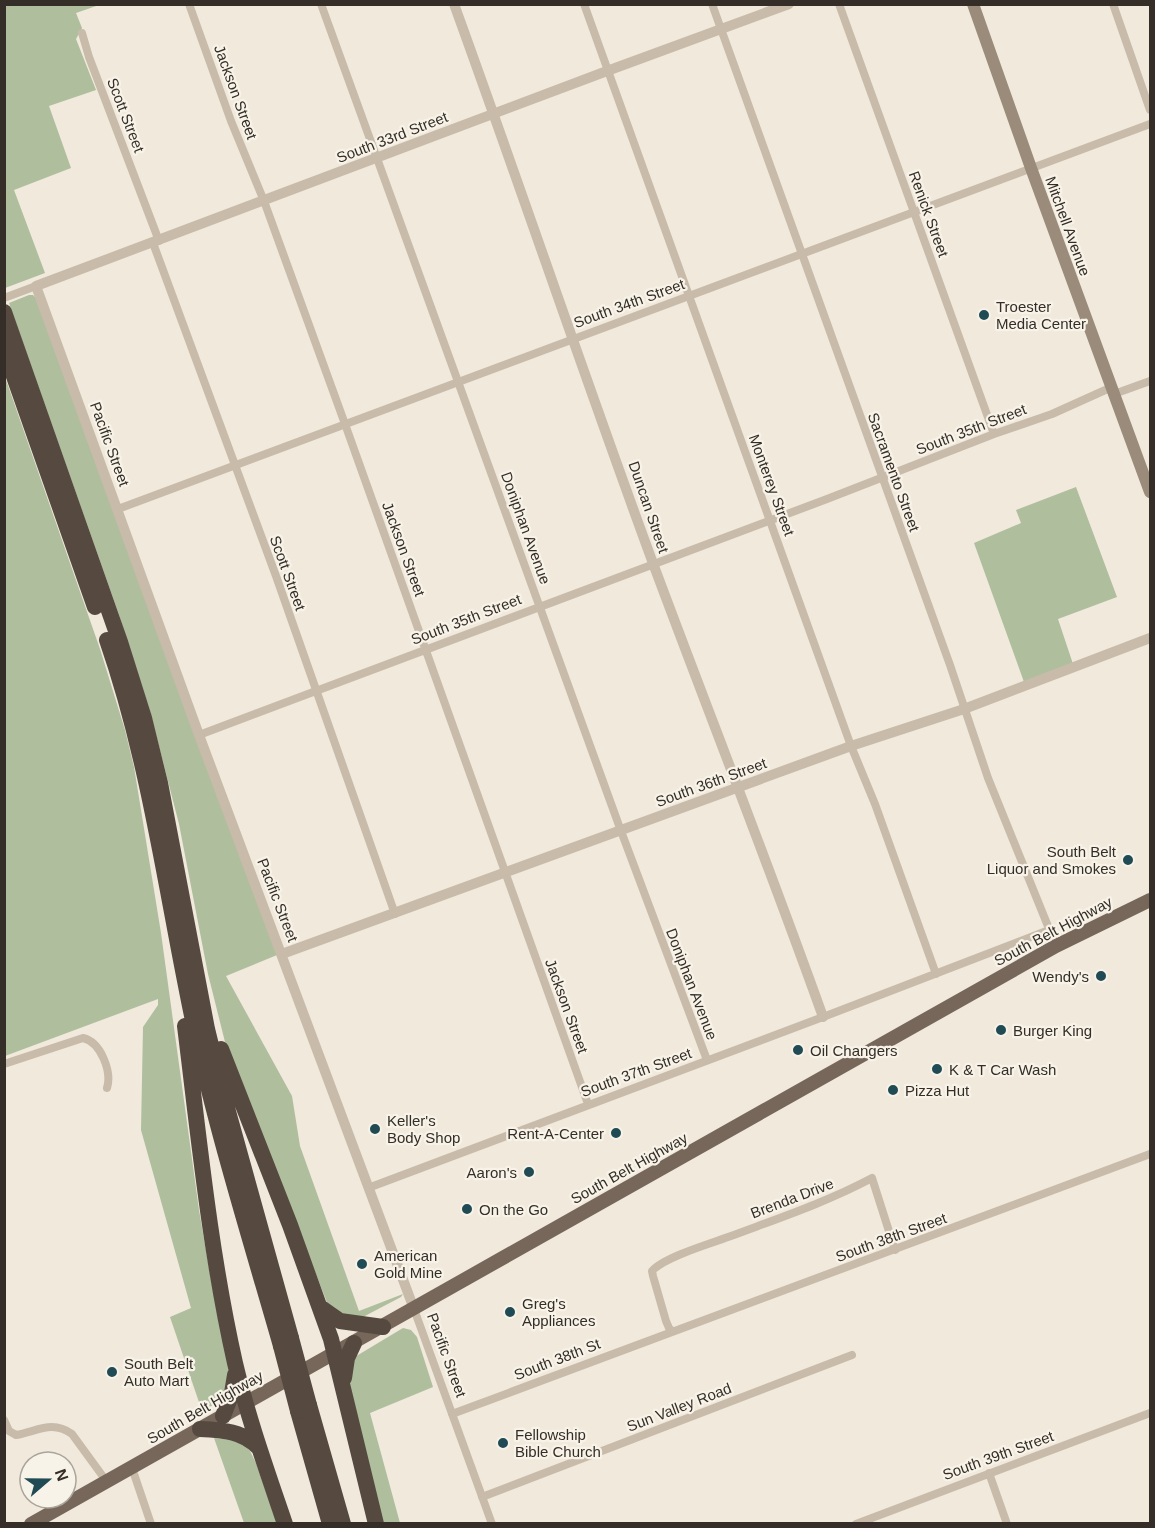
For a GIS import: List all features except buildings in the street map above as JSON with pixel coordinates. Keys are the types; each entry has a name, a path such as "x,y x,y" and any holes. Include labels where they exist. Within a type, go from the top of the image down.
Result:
{"highway":[{"path":"4,312 120,642 144,718 160,783 193,961 222,1090 304,1408 330,1524"},
{"path":"4,348 132,719 150,792 196,1032 210,1093 286,1342"},
{"path":"174,921 175,963 208,1213 235,1365 259,1448 285,1524"},
{"path":"193,961 224,1057 290,1225 335,1353 376,1524"},
{"path":"320,1307 340,1321 382,1327"},
{"path":"343,1384 347,1358 354,1343"},
{"path":"223,1416 234,1386 235,1365"},
{"path":"304,1408 342,1524"},
{"path":"200,1429 241,1434 259,1448"}],"main road":[{"name":"Mitchell Avenue","path":"973,4 1150,492"},
{"name":"South Belt Highway","path":"31,1524 55,1517 106,1482 1056,946 1150,900"}],"street":[{"name":"Jackson Street","path":"189,4 345,424 588,1104"},
{"name":"Doniphan Avenue","path":"321,4 375,159 707,1060"},
{"name":"Duncan Street","path":"454,4 653,563 823,1017"},
{"name":"Monterey Street","path":"584,4 851,746 875,804 936,974"},
{"name":"Sacramento Street","path":"712,4 988,778 1056,946"},
{"name":"South 33rd Street","path":"4,298 789,4"},
{"name":"Renick Street","path":"839,4 993,434"},
{"path":"1113,4 1150,110"},
{"name":"Scott Street","path":"82,33 395,914"},
{"name":"South 34th Street","path":"117,509 1150,124"},
{"name":"Pacific Street","path":"36,286 199,735 492,1524"},
{"name":"South 35th Street","path":"199,735 993,434 1113,390 1150,381"},
{"name":"South 36th Street","path":"282,954 851,746 964,709 1150,638"},
{"name":"South 37th Street","path":"368,1188 1049,930"},
{"path":"4,1064 83,1038 95,1044 103,1058 109,1081 107,1088"},
{"name":"South 38th Street","path":"672,1331 1150,1154"},
{"name":"Brenda Drive","path":"672,1331 669,1328 652,1271 656,1266 844,1192 872,1178 895,1250"},
{"name":"South 38th St","path":"452,1414 672,1331"},
{"name":"Sun Valley Road","path":"482,1497 852,1355"},
{"name":"South 39th Street","path":"856,1524 1150,1413"},
{"path":"4,1420 9,1431 16,1435 50,1426 65,1429 72,1434 106,1482"},
{"path":"132,1468 151,1524"},
{"path":"989,1473 1007,1524"}],"green space":[{"path":"4,5 99,5 76,13 82,28 76,39 96,90 49,106 71,168 14,190 45,273 5,288"},
{"path":"29,295 36,298 277,955 226,976 292,1096 300,1146 359,1311 403,1294 363,1317 355,1319 330,1310 226,1046 208,974 179,824 150,711 119,615 9,303"},
{"path":"5,377 100,649 134,767 161,933 199,1210 213,1291 231,1367 222,1400 202,1411 170,1317 191,1308 141,1130 143,1027 158,1005 158,999 5,1056"},
{"path":"1076,487 1117,597 1058,619 1073,664 1024,682 974,543 1021,523 1016,510"},
{"path":"403,1328 411,1330 417,1337 433,1387 370,1413 400,1523 382,1523 348,1380 353,1358"},
{"path":"214,1438 242,1441 250,1451 277,1523 244,1523"}],"place":[{"name":"Troester Media Center","path":"984,315"},
{"name":"South Belt Liquor and Smokes","path":"1128,860"},
{"name":"Wendy's","path":"1101,976"},
{"name":"Burger King","path":"1001,1030"},
{"name":"Oil Changers","path":"798,1050"},
{"name":"K & T Car Wash","path":"937,1069"},
{"name":"Pizza Hut","path":"893,1090"},
{"name":"Keller's Body Shop","path":"375,1129"},
{"name":"Rent-A-Center","path":"616,1133"},
{"name":"Aaron's","path":"529,1172"},
{"name":"On the Go","path":"467,1209"},
{"name":"American Gold Mine","path":"362,1264"},
{"name":"Greg's Appliances","path":"510,1312"},
{"name":"South Belt Auto Mart","path":"112,1372"},
{"name":"Fellowship Bible Church","path":"503,1443"}]}
